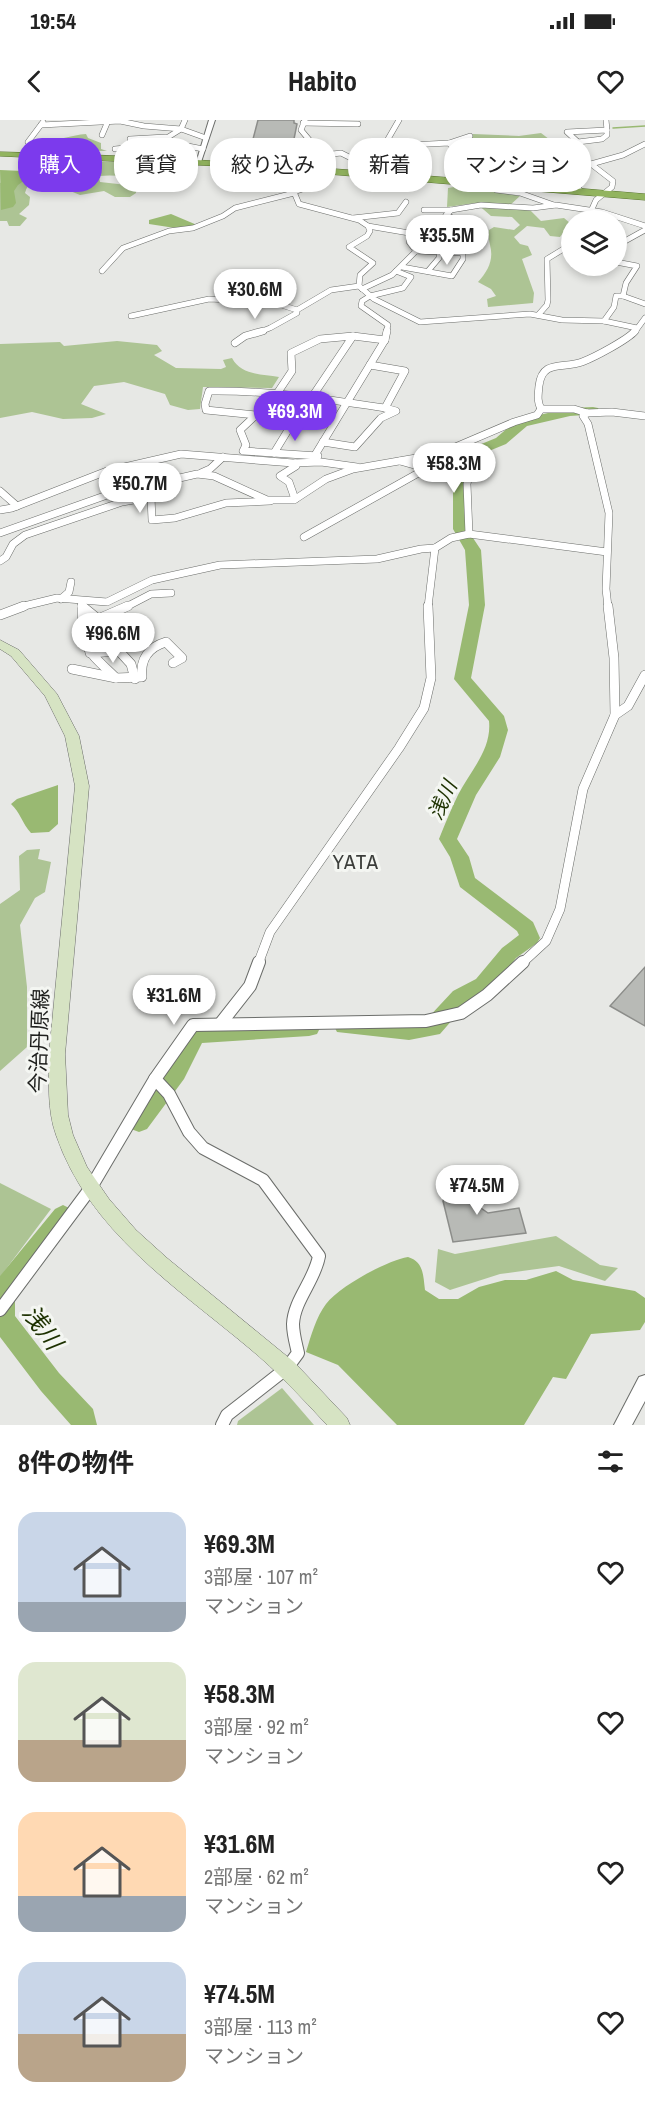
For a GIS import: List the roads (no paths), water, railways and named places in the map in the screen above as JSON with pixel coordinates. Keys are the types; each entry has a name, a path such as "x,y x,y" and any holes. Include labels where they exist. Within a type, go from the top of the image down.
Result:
{"highway":[{"path":"0,153 18,154"},
{"path":"199,160 210,161"},
{"path":"336,169 444,179"},
{"path":"591,191 602,192"},
{"path":"591,191 645,196"}],"main road":[{"name":"今治丹原線","path":"0,644 15,653 51,694 72,736 82,786 57,1054 57,1089 63,1133 73,1159 90,1189 130,1237 287,1368 340,1425"}],"street":[{"path":"167,138 181,129 185,120"},
{"path":"199,160 212,120"},
{"path":"389,138 399,120"},
{"path":"606,120 607,130 607,135 602,139 578,142 567,132 607,130"},
{"path":"102,135 108,121"},
{"path":"31,138 42,123 108,121 181,129 206,138"},
{"path":"87,131 92,122"},
{"path":"306,138 301,130 304,122 358,124"},
{"path":"464,138 470,136"},
{"path":"591,164 623,155 645,144"},
{"path":"198,148 203,149"},
{"path":"590,210 602,192 612,187 613,182 591,164"},
{"path":"512,192 554,205 583,210"},
{"path":"102,270 123,248 169,231 193,228 223,216 235,208 294,193 299,204 359,220 368,226 416,234"},
{"path":"351,219 398,213 406,202"},
{"path":"424,210 448,212 471,206 497,204 537,208 554,205"},
{"path":"448,212 434,225 416,234 409,242 416,250 463,253"},
{"path":"402,267 452,276 463,259 463,226 448,212"},
{"path":"627,217 645,228 627,239"},
{"path":"368,226 370,231 367,236 349,247 373,263 360,275 360,287 370,296 420,322 539,314 562,320 604,321 637,328"},
{"path":"235,344 238,338 268,329 281,319 297,313 297,310 310,304 330,288 340,285 377,286 402,267 416,250"},
{"path":"539,314 547,306 548,300 547,259 561,250"},
{"path":"428,271 439,258 440,252"},
{"path":"624,296 626,283 637,266 627,264"},
{"path":"315,455 385,340 388,325 361,306 362,301 370,296 403,288 411,277 396,271"},
{"path":"604,321 614,308 616,296 624,296 645,303"},
{"path":"131,316 209,299 264,301 297,310"},
{"path":"541,409 537,401 540,376 544,371 582,362 633,334 645,318"},
{"path":"278,392 292,370 291,353 320,339 353,336 385,340"},
{"path":"312,397 353,336"},
{"path":"370,365 405,371 385,408"},
{"path":"323,442 355,447 360,438 378,426 381,418 396,411 278,392 209,392 206,410 256,415 270,413 334,423"},
{"path":"541,409 574,409 587,413 612,412 645,416"},
{"path":"0,561 6,557 13,544 25,535 122,502 151,497 153,499 152,520 175,518 226,503 260,503 296,499 326,479 358,468 439,454 514,422 537,415 541,409"},
{"path":"0,1310 90,1189 155,1079 193,1025 426,1021 461,1013 487,995 546,941 560,909 583,789 615,716 614,658 606,589 609,513 588,424 583,417 587,413"},
{"path":"256,415 240,430 246,445 243,451 315,455 368,466"},
{"path":"274,453 296,417"},
{"path":"0,510 17,506 79,480 142,462 181,454 295,463 321,462 358,468"},
{"path":"439,454 471,464 467,484 469,534"},
{"path":"3,532 110,494 199,474 210,470 223,457"},
{"path":"304,537 422,471 421,467 398,461"},
{"path":"295,463 296,466 279,476 289,483 296,499"},
{"path":"199,474 214,476 273,501"},
{"path":"0,491 17,506"},
{"path":"3,532 27,530 59,522"},
{"path":"0,615 31,604 61,599 82,604 103,603 120,599 144,582 215,566 274,561 394,557 426,547 435,548 451,538 469,534 607,552"},
{"path":"222,1023 250,986 270,932 399,748 424,708 431,678 428,599 435,548"},
{"path":"61,599 69,592 71,582"},
{"path":"82,604 98,619 112,617 146,595 171,593"},
{"path":"82,604 82,639 90,653 116,678"},
{"path":"72,669 116,678 142,677 140,668 146,653 155,645 166,642 182,658 173,663"},
{"path":"90,653 119,651 131,664 135,679"},
{"path":"615,716 628,705 645,675"},
{"path":"155,1079 169,1094 189,1132 202,1148 263,1180 319,1256 318,1269 293,1324 298,1353 287,1368 227,1416 222,1425"},
{"path":"623,1425 645,1383"}],"waterway":[{"path":"613,128 645,126"},
{"name":"浅川","path":"345,1026 409,1031 432,1028 460,997 483,985 509,953 530,938 526,927 467,882 459,857 448,839 467,795 491,757 499,730 498,720 462,679 477,605 473,550 460,529 460,483 464,466 479,450 501,441 522,423 570,412 593,411"},
{"name":"浅川","path":"139,1122 176,1073 192,1039 198,1035 309,1028"},
{"name":"浅川","path":"63,1216 3,1291 2,1319 50,1382 84,1418 84,1425"}],"district":[{"name":"YATA","path":"356,861"}]}
